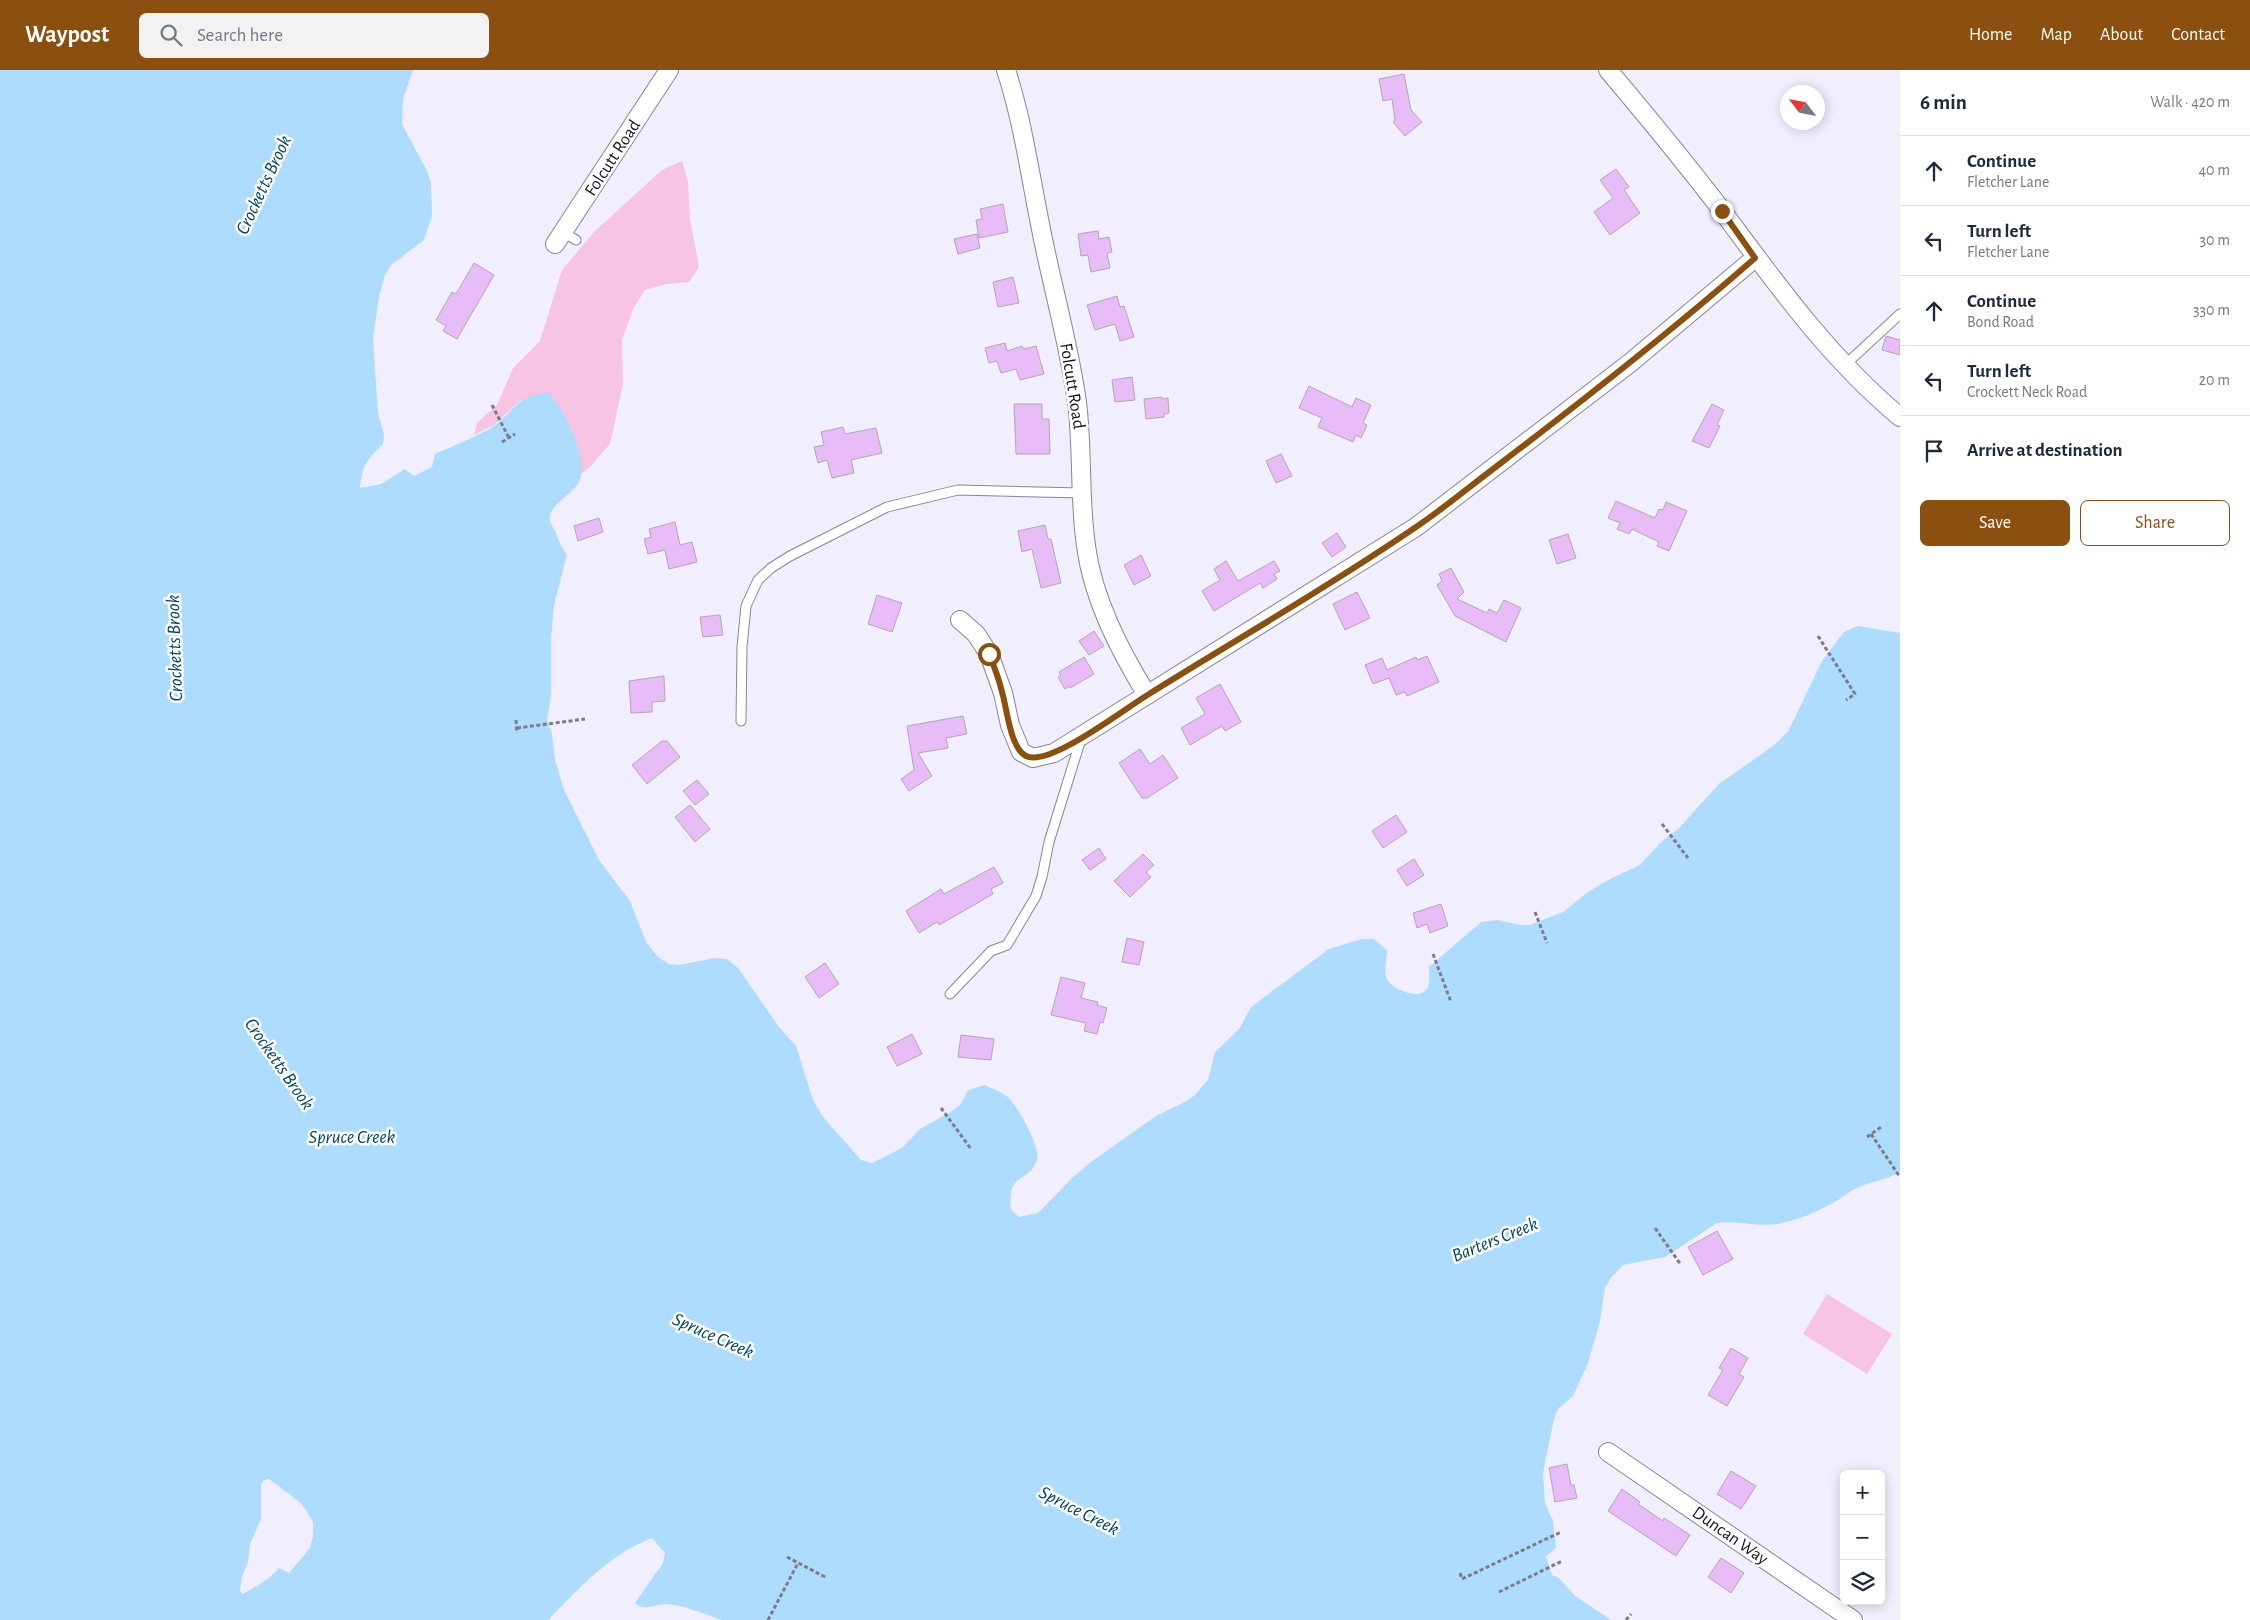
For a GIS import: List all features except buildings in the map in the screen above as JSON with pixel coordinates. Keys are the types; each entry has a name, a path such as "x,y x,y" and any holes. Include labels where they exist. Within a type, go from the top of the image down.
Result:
{"street":[{"name":"Folcutt Road","path":"565,239 669,70"},
{"name":"Folcutt Road","path":"1006,70 1019,110 1041,229 1074,384 1081,451 1085,545 1097,595 1127,662 1147,695"},
{"path":"1608,70 1690,169 1755,258 1818,337 1900,416"},
{"path":"960,620 976,634 989,654 1003,693 1010,725 1021,752 1026,756 1040,758 1054,754 1416,527 1630,363 1755,258"},
{"name":"Duncan Way","path":"1608,1452 1853,1620"}],"lane":[{"path":"1845,365 1900,314"},
{"path":"741,721 742,647 746,606 758,580 771,568 790,556 887,507 958,490 1082,493"},
{"path":"950,994 991,951 1007,945 1036,896 1051,835 1081,738"}],"path":[{"path":"492,405 508,438"},
{"path":"502,442 515,434"},
{"path":"1818,636 1855,694 1846,700"},
{"path":"517,728 584,719"},
{"path":"516,720 517,733"},
{"path":"1662,824 1688,858"},
{"path":"1535,912 1547,943"},
{"path":"1433,954 1451,1002"},
{"path":"941,1108 971,1149"},
{"path":"1867,1137 1881,1127"},
{"path":"1871,1134 1900,1177"},
{"path":"1655,1228 1681,1265"},
{"path":"1460,1573 1462,1579 1561,1532"},
{"path":"787,1556 828,1578"},
{"path":"1499,1592 1562,1562"},
{"path":"768,1620 798,1563"},
{"path":"1626,1620 1631,1614"}],"shaded area":[{"path":"682,161 688,182 690,219 699,267 689,282 666,284 645,290 633,309 622,340 623,384 610,444 591,466 581,474 580,458 521,400 494,425 474,435 477,423 497,405 513,368 540,341 562,270 594,232 662,170"},
{"path":"1827,1294 1892,1334 1867,1374 1803,1334"}],"water":[{"name":"Spruce Creek","path":"0,70 413,70 403,99 402,124 426,169 431,183 432,216 424,240 391,265 385,275 379,297 373,338 378,413 384,434 383,444 369,459 364,468 360,488 381,484 405,469 414,476 432,467 435,454 489,429 525,399 531,396 550,393 574,435 581,460 581,472 576,487 556,505 550,515 550,522 567,555 554,605 551,639 551,696 547,720 552,734 555,759 564,790 599,860 630,901 646,942 658,957 669,964 679,965 715,958 727,959 738,968 779,1027 796,1046 813,1100 823,1117 861,1160 872,1163 902,1148 920,1129 961,1104 968,1090 985,1085 1009,1098 1028,1128 1037,1154 1037,1160 1033,1168 1015,1183 1012,1189 1011,1210 1019,1217 1038,1213 1074,1176 1091,1162 1156,1116 1195,1095 1208,1080 1215,1052 1240,1028 1251,1007 1329,949 1362,939 1374,939 1387,950 1385,971 1388,981 1405,992 1419,994 1425,992 1429,985 1429,967 1481,922 1497,920 1530,925 1563,912 1588,892 1640,865 1660,843 1679,828 1719,784 1773,746 1788,732 1822,661 1844,632 1858,626 1900,633 1900,1172 1862,1186 1824,1208 1801,1218 1770,1225 1732,1222 1717,1223 1665,1257 1623,1265 1610,1279 1605,1288 1600,1321 1588,1363 1573,1396 1558,1409 1554,1419 1543,1475 1545,1503 1553,1521 1556,1548 1546,1556 1552,1575 1559,1578 1575,1596 1611,1620 722,1620 680,1606 665,1604 642,1607 635,1603 663,1563 665,1553 652,1538 622,1553 596,1573 548,1620 0,1620","holes":["269,1479 302,1504 313,1522 313,1536 310,1548 289,1573 279,1568 268,1579 243,1594 240,1591 242,1577 248,1562 250,1544 261,1519 261,1485 264,1480"]}],"route":[{"path":"989,654 1003,693 1010,725 1021,752 1026,756 1040,758 1054,754 1081,738 1254,628 1380,552 1526,445 1674,327 1755,258 1722,211"}],"water label":[{"name":"Crocketts Brook","path":"264,185"},
{"name":"Crocketts Brook","path":"175,648"},
{"name":"Crocketts Brook","path":"279,1064"},
{"name":"Barters Creek","path":"1495,1240"}]}
